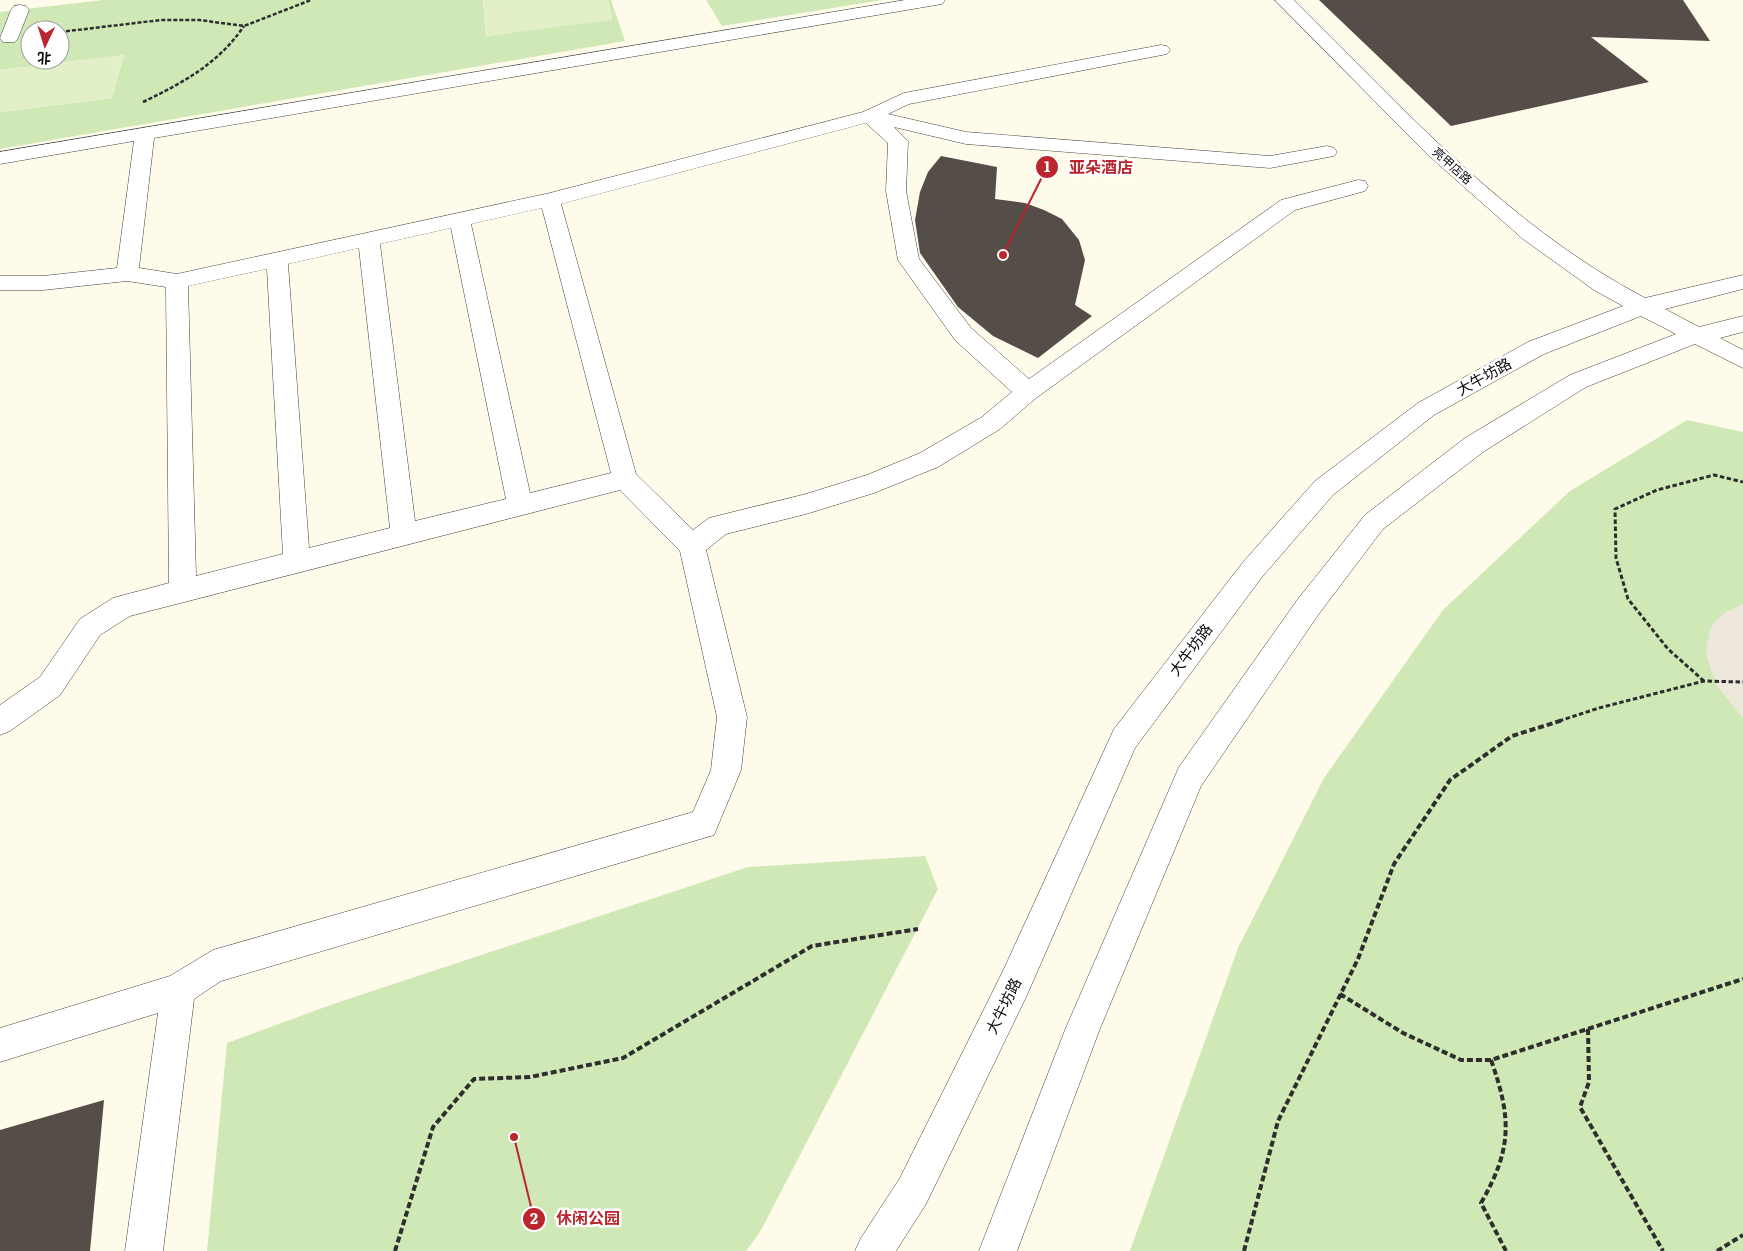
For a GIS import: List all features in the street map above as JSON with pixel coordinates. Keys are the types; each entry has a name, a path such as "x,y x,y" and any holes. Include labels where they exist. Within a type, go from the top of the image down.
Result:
{"street":[{"path":"0,158 936,0"},
{"name":"亮甲店路","path":"1284,0 1436,152 1530,234 1602,285 1694,336 1743,360"},
{"path":"9,38 20,10"},
{"path":"0,283 43,283 127,274 177,281 550,200 870,116 904,99 1162,50"},
{"path":"870,116 966,138 1270,162 1327,152"},
{"path":"870,116 898,141 896,191 909,260 963,334 1028,392"},
{"path":"127,274 145,134"},
{"path":"692,546 718,525 806,504 874,483 929,460 991,423 1028,392 1288,205 1358,186"},
{"path":"0,1045 178,990 213,967 704,824 726,770 732,717 692,546 624,480 550,200"},
{"path":"460,220 520,506"},
{"path":"369,239 404,535"},
{"path":"277,259 297,563"},
{"path":"177,281 183,591"},
{"name":"大牛坊路","path":"874,1251 913,1191 1015,983 1124,739 1253,569 1324,488 1426,409 1536,348 1641,307 1743,282"},
{"path":"998,1251 1082,1030 1190,777 1308,607 1374,522 1474,445 1578,381 1694,336 1743,324"},
{"path":"0,722 50,686 90,627 123,606 624,480"},
{"path":"144,1251 178,990"}],"path":[{"path":"70,31 161,20 199,20 244,26 310,0"},
{"path":"137,105 175,87 212,62 236,40 244,26"},
{"path":"1704,681 1668,649 1628,599 1616,558 1615,509 1657,490 1714,475 1743,482"},
{"path":"1244,1251 1278,1120 1358,959 1394,864 1450,780 1512,736 1599,708 1704,681 1743,682"},
{"path":"395,1251 434,1127 474,1079 530,1077 624,1058 812,946 918,929"},
{"path":"1340,994 1403,1033 1461,1060 1491,1060 1743,980"},
{"path":"1588,1029 1589,1082 1580,1107 1663,1251"},
{"path":"1491,1060 1499,1082 1506,1131 1500,1169 1481,1203 1506,1251"},
{"path":"1717,1251 1743,1235"}],"green space":[{"path":"103,0 483,0 486,36 612,19 608,0 611,0 625,41 0,149 0,112 112,98 124,55 70,62 70,20 20,20 20,68 0,70 0,12"},
{"path":"483,0 608,0 612,20 486,36"},
{"path":"706,0 882,0 722,26"},
{"path":"124,55 112,98 0,112 0,70 20,68 20,70 70,70 70,62"},
{"path":"1687,420 1743,432 1743,1251 1130,1251 1238,948 1324,778 1443,610 1570,491"},
{"path":"925,856 938,889 760,1232 746,1251 207,1251 227,1043 336,1003 748,867"}],"shaded area":[{"path":"1743,604 1743,718 1717,686 1706,650 1710,630 1715,621 1726,612"}],"building":[{"path":"1319,0 1683,0 1710,41 1591,37 1649,82 1451,126"},
{"path":"941,156 997,167 995,199 1025,203 1044,210 1062,219 1079,240 1085,260 1075,305 1092,316 1038,358 993,336 958,307 920,253 915,220 920,192 928,172"},
{"path":"104,1100 90,1251 0,1251 0,1130"}],"place":[{"name":"亚朵酒店","path":"1003,255"},
{"name":"休闲公园","path":"514,1137"}]}
